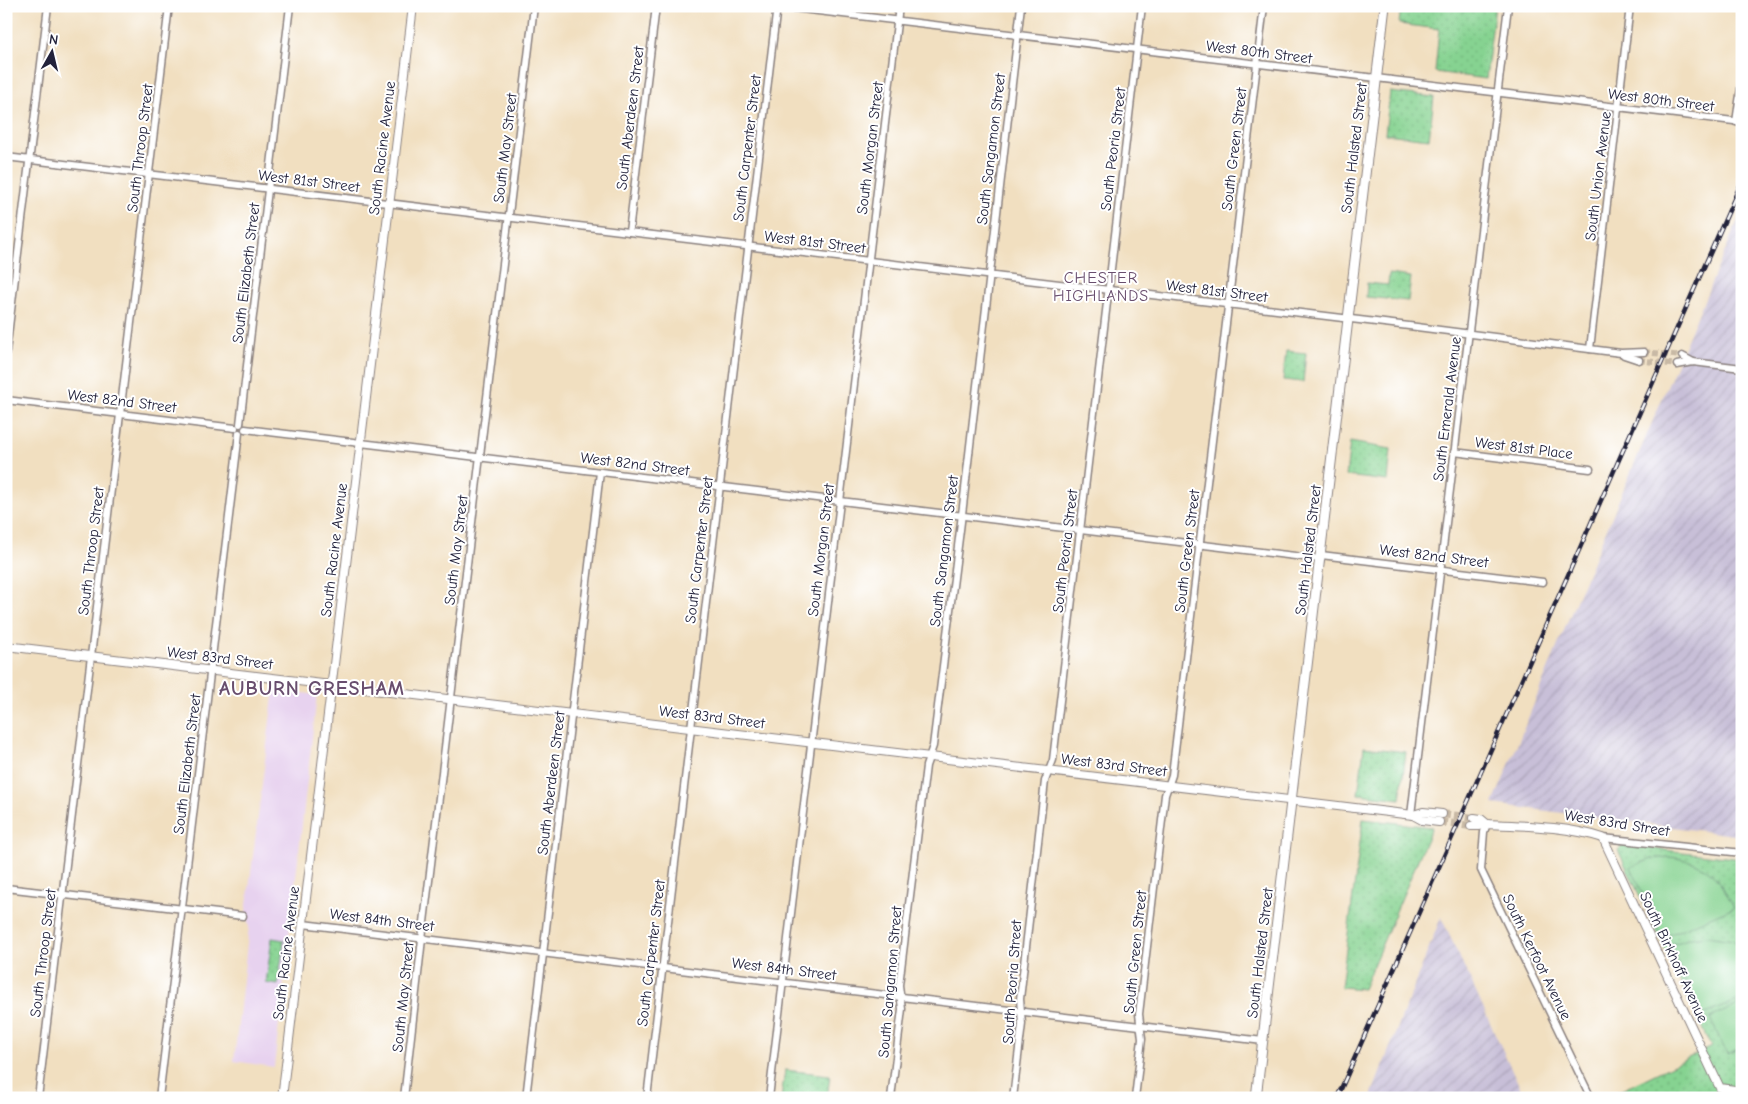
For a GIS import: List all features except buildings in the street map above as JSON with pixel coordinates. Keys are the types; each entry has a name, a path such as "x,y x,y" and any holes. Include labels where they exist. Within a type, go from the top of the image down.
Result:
{"main road":[{"name":"South Halsted Street","path":"1256,1098 1385,6"}],"street":[{"path":"6,352 48,6"},
{"name":"South Throop Street","path":"38,1098 169,6"},
{"name":"South Elizabeth Street","path":"159,1098 290,6"},
{"name":"South Racine Avenue","path":"282,1098 412,6"},
{"name":"South May Street","path":"404,1098 534,6"},
{"name":"South Aberdeen Street","path":"629,232 656,6"},
{"name":"West 80th Street","path":"776,6 1740,123"},
{"name":"South Carpenter Street","path":"646,1098 776,6"},
{"name":"South Morgan Street","path":"768,1098 900,6"},
{"name":"South Sangamon Street","path":"892,1098 902,1009 899,985 926,766 933,746 1021,6"},
{"name":"South Peoria Street","path":"1013,1098 1022,1024 1020,999 1045,781 1053,760 1142,6"},
{"name":"South Green Street","path":"1134,1098 1142,1039 1139,1014 1165,795 1172,775 1264,6"},
{"name":"South Emerald Avenue","path":"1412,815 1508,6"},
{"name":"South Union Avenue","path":"1590,349 1630,6"},
{"path":"1740,123 1742,81"},
{"name":"West 81st Street","path":"6,157 1621,353 1644,352"},
{"name":"West 81st Street","path":"1621,353 1639,360"},
{"path":"1682,356 1693,362"},
{"path":"1677,365 1693,362 1742,368"},
{"name":"West 82nd Street","path":"6,400 1200,545 1543,582"},
{"name":"West 81st Place","path":"1454,452 1590,469"},
{"name":"South Aberdeen Street","path":"526,1098 600,472"},
{"name":"West 83rd Street","path":"6,646 1292,800 1412,815 1422,820 1440,818"},
{"name":"West 83rd Street","path":"1472,822 1479,826 1487,824 1559,828 1603,838 1742,853"},
{"name":"South Kerfoot Avenue","path":"1487,824 1484,832 1481,870 1591,1098"},
{"name":"South Birkhoff Avenue","path":"1603,838 1720,1088 1742,1091"},
{"path":"6,888 243,916"},
{"name":"West 84th Street","path":"303,924 1263,1041"}],"shaded area":[{"path":"1742,211 1742,836 1493,804 1576,601"},
{"path":"274,689 317,695 274,1067 234,1061 249,926 246,912"},
{"path":"1441,917 1525,1098 1372,1098 1371,1096"}],"green space":[{"path":"1401,6 1495,6 1486,79 1435,72 1439,29 1399,24"},
{"path":"1390,92 1434,97 1429,139 1385,134"},
{"path":"1389,274 1411,277 1408,301 1366,297 1367,283 1388,285"},
{"path":"1286,351 1306,353 1303,382 1283,380"},
{"path":"1350,442 1391,449 1388,481 1346,476"},
{"path":"1364,747 1406,752 1400,799 1358,794"},
{"path":"1363,819 1432,827 1363,989 1341,987"},
{"path":"1623,845 1742,859 1742,1098 1605,1098 1711,1047 1618,850"},
{"path":"1669,857 1692,862 1709,872 1722,886 1734,907 1666,936 1661,935 1631,867 1652,859"},
{"path":"1707,936 1732,940 1742,945 1742,999 1705,1014 1699,1013 1670,945 1691,938"},
{"path":"272,938 284,940 278,985 266,983"},
{"path":"1742,1003 1742,1047 1727,1054 1710,1018"},
{"path":"785,1070 830,1075 827,1098 781,1098"}],"tunnel":[{"path":"1644,352 1682,356"},
{"path":"1639,360 1677,365"},
{"path":"1442,814 1474,818"},
{"path":"1439,822 1471,826"}],"railway":[{"path":"1337,1098 1742,181"}],"district":[{"name":"CHESTER HIGHLANDS","path":"1101,287"},
{"name":"AUBURN GRESHAM","path":"312,688"}]}
